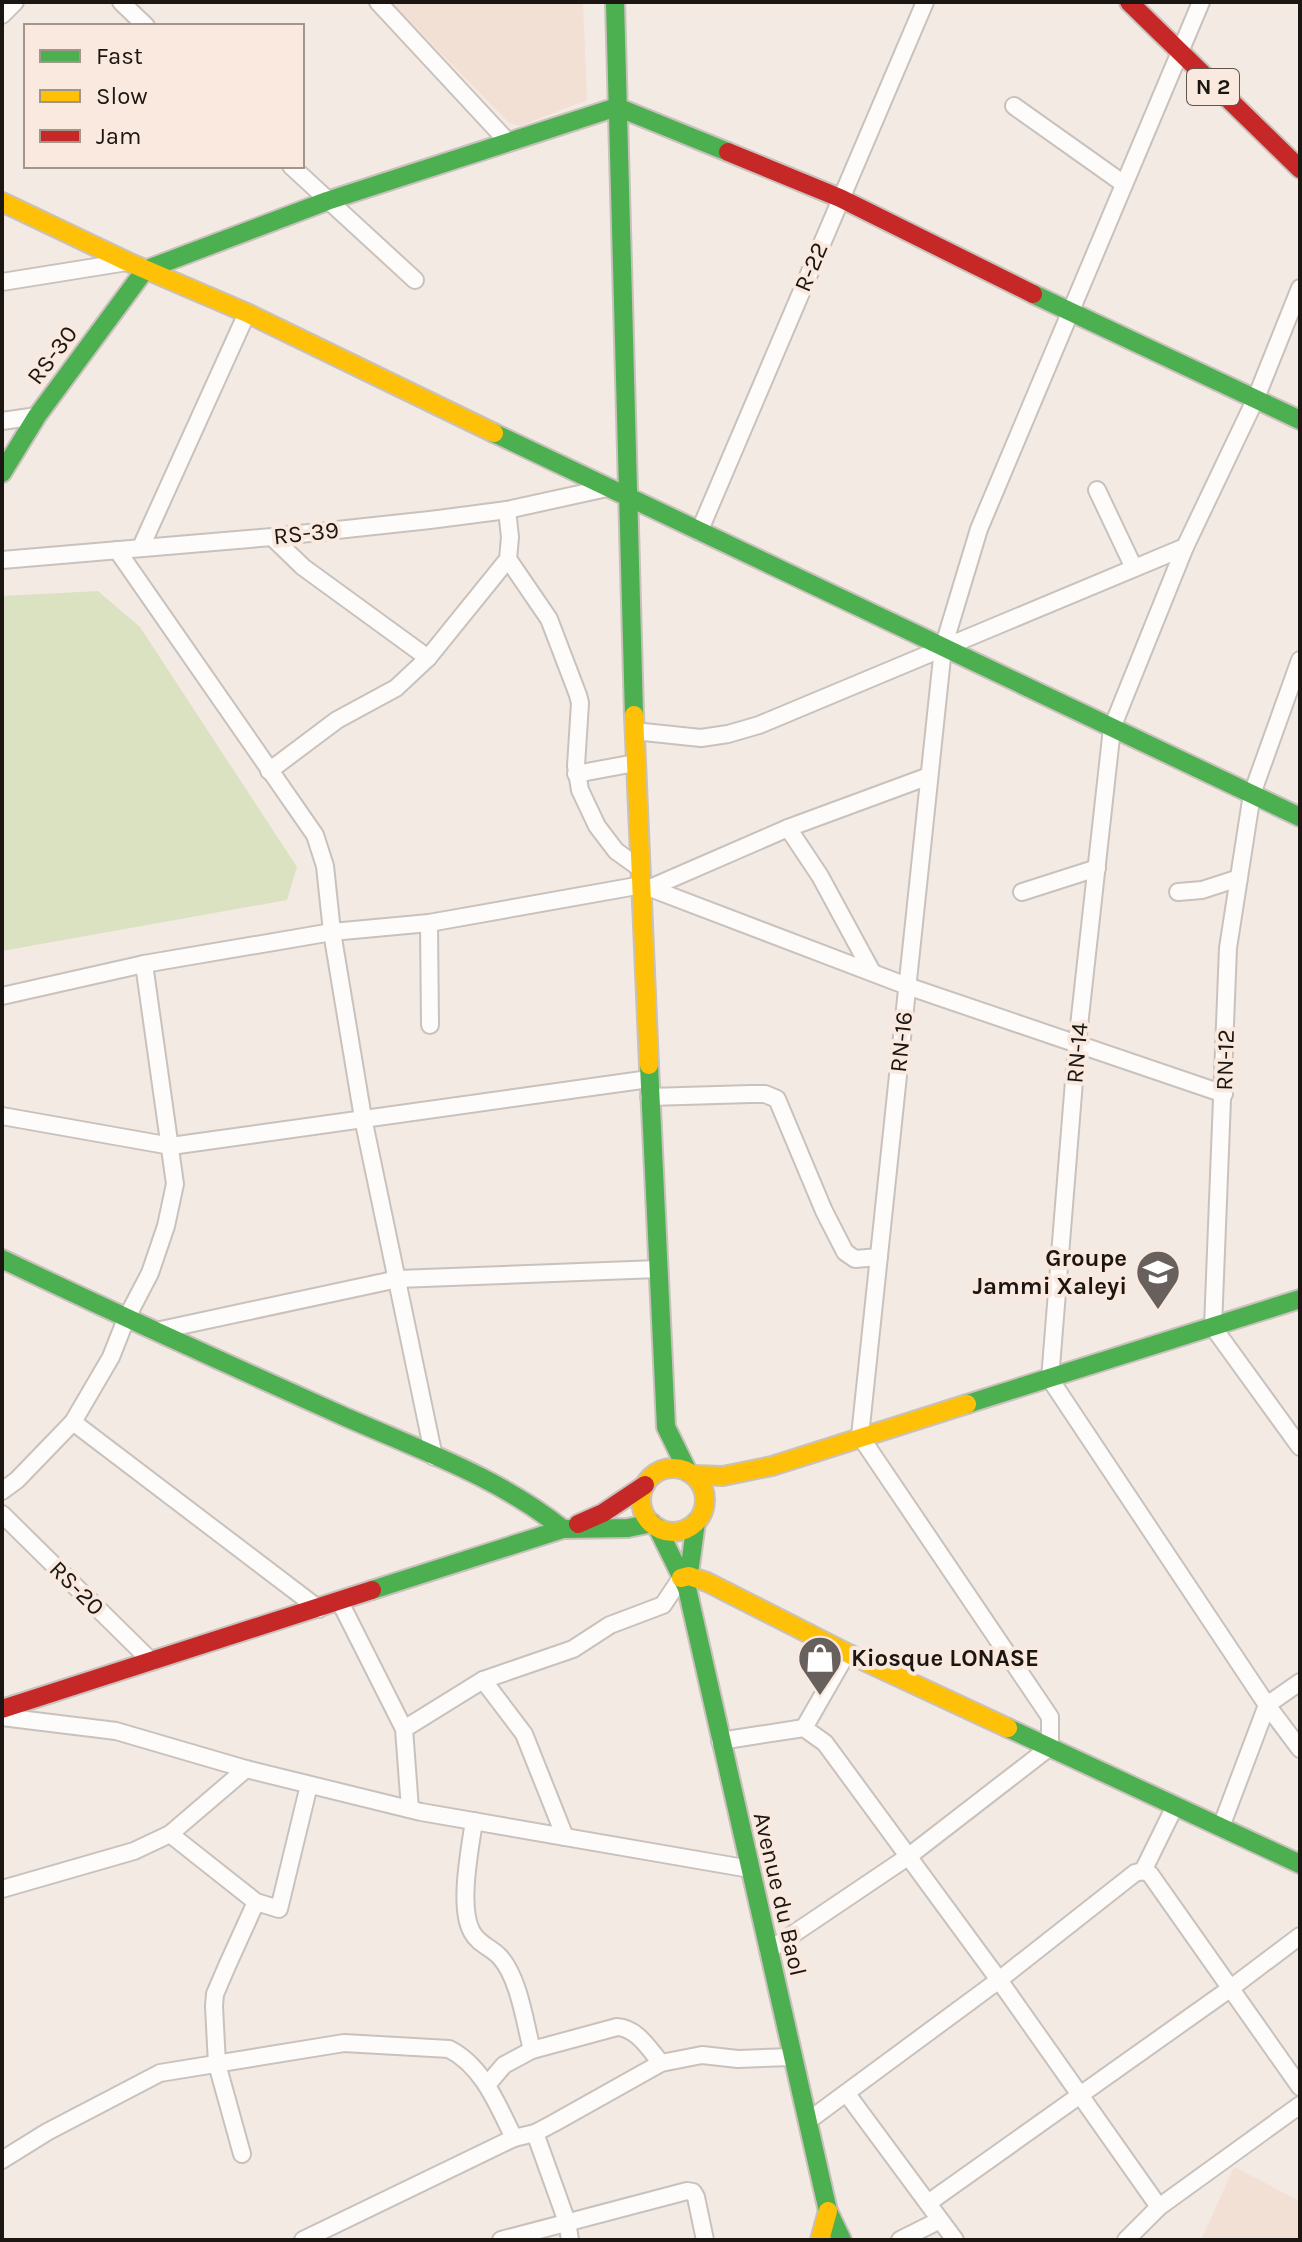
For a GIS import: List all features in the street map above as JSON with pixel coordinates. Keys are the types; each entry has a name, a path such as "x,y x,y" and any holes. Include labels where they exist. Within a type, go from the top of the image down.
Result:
{"main road":[{"path":"615,2 635,763 644,881 649,1088 666,1427 642,1501 646,1517 654,1525 686,1581"},
{"name":"N 2","path":"1129,2 1300,169"},
{"path":"145,270 327,201 617,107 840,198 1070,312 1300,420"},
{"path":"2,202 145,270 247,313 607,488 1300,817"},
{"name":"RS-30","path":"2,473 37,416 145,270"},
{"path":"2,1259 126,1319 491,1481 567,1528 654,1525 673,1532 682,1530 700,1517 710,1501 772,1466"},
{"path":"2,1709 567,1528 603,1513 669,1468 723,1476 772,1466 1300,1299"},
{"path":"666,1427 704,1492 686,1581"},
{"path":"686,1581 707,1582 847,1653 1300,1864"},
{"name":"Avenue du Baol","path":"686,1581 828,2211 842,2240"},
{"name":"Avenue du Baol","path":"820,2240 828,2211"}],"street":[{"path":"2,15 15,2"},
{"path":"121,2 144,24"},
{"path":"378,2 509,143"},
{"name":"R-22","path":"699,532 925,2"},
{"name":"RN-16","path":"860,1436 943,648 979,529 1201,2"},
{"path":"1014,106 1124,184"},
{"path":"293,168 415,280"},
{"path":"2,282 128,262"},
{"name":"RN-14","path":"1050,1379 1077,1044 1112,728 1185,547 1256,398 1300,288"},
{"path":"141,547 247,313"},
{"path":"2,421 37,416"},
{"name":"RS-39","path":"2,560 272,537 507,510 607,488"},
{"path":"1097,490 1134,568"},
{"path":"269,771 337,720 396,688 428,658 508,559 510,537 507,510"},
{"path":"272,537 303,567 370,619 428,658"},
{"path":"634,731 701,738 759,725 1185,547"},
{"path":"117,550 315,835 325,866 332,932 363,1118 434,1457"},
{"path":"508,559 549,619 578,695 576,774 580,790 597,826 644,881 907,986 1224,1094"},
{"name":"RN-12","path":"1213,1327 1228,948 1252,794 1300,660"},
{"path":"576,774 635,763"},
{"path":"2,996 144,964 332,932 429,923 644,881 929,776"},
{"path":"788,828 820,876 871,970"},
{"path":"1022,892 1097,868"},
{"path":"1178,892 1202,890 1239,878"},
{"path":"429,923 430,1025"},
{"path":"2,1491 17,1480 73,1422 111,1357 150,1273 166,1226 175,1184 144,964"},
{"path":"2,1116 171,1146 363,1118 649,1088 765,1094 777,1099 824,1211 845,1252 855,1259 879,1257"},
{"path":"156,1331 398,1279 658,1269"},
{"path":"1213,1327 1300,1447"},
{"path":"1050,1379 1267,1705 1300,1749"},
{"path":"73,1422 319,1609"},
{"path":"768,1951 909,1856 1050,1747 1050,1717 860,1436"},
{"name":"RS-20","path":"2,1514 152,1662"},
{"path":"404,1729 483,1680 573,1649 610,1625 663,1605 686,1581"},
{"path":"340,1602 404,1729 410,1809"},
{"path":"804,1728 847,1653"},
{"path":"483,1680 524,1734 565,1837"},
{"path":"1221,1827 1267,1705 1300,1682"},
{"path":"2,1717 116,1731 246,1769 410,1809 750,1869"},
{"path":"720,1741 804,1728 825,1743 999,1980 1159,2207"},
{"path":"2,1889 134,1851 170,1834 246,1769"},
{"path":"170,1834 256,1902 279,1909 309,1785"},
{"path":"1143,1871 1175,1806"},
{"path":"474,1821 467,1885 471,1931 500,1957 512,1976 532,2050"},
{"path":"808,2121 999,1980 1135,1873 1143,1871 1150,1874 1300,2087"},
{"path":"242,2154 217,2064 215,1994 256,1902"},
{"path":"928,2203 1300,1936"},
{"path":"487,2085 504,2065 532,2050 617,2027 627,2028 661,2063"},
{"path":"2,2160 47,2132 160,2073 344,2043 449,2049 460,2055 487,2085 514,2138"},
{"path":"303,2240 514,2138 535,2133 661,2063 702,2055 738,2059 792,2057"},
{"path":"847,2094 955,2240"},
{"path":"1126,2240 1159,2207 1300,2105"},
{"path":"535,2133 567,2222 570,2240"},
{"path":"501,2240 693,2192 705,2240"},
{"path":"900,2240 940,2220"}],"shaded area":[{"path":"391,2 583,2 587,100 520,126 509,123"},
{"path":"1234,2167 1300,2201 1300,2240 1201,2240"}],"green space":[{"path":"98,591 140,627 297,867 287,900 2,951 2,596"}],"traffic: fast":[{"path":"615,2 634,715"},
{"path":"2,473 37,416 145,270 327,201 617,107 728,152"},
{"path":"1033,294 1300,420"},
{"path":"494,433 1300,817"},
{"path":"649,1065 666,1427 688,1472"},
{"path":"2,1259 456,1465 538,1510 563,1529"},
{"path":"967,1404 1300,1299"},
{"path":"687,1588 696,1522"},
{"path":"372,1590 563,1529 628,1528 652,1523"},
{"path":"657,1527 687,1588 828,2211 842,2240"},
{"path":"1008,1728 1300,1864"}],"traffic: slow":[{"path":"2,202 128,262 247,313 494,433"},
{"path":"634,715 649,1065"},
{"path":"693,1475 723,1476 772,1466 967,1404"},
{"path":"673,1468 691,1474 699,1482 705,1500 699,1518 691,1526 673,1532 655,1526 647,1518 641,1500 647,1482 655,1474 673,1468"},
{"path":"681,1578 689,1576 707,1582 847,1653 1008,1728"},
{"path":"820,2240 828,2211"}],"traffic: jam":[{"path":"1129,2 1300,169"},
{"path":"728,152 840,198 1033,294"},
{"path":"578,1524 603,1513 645,1485"},
{"path":"2,1709 372,1590"}],"place":[{"name":"Groupe Jammi Xaleyi","path":"1158,1311"},
{"name":"Kiosque LONASE","path":"820,1697"}]}
